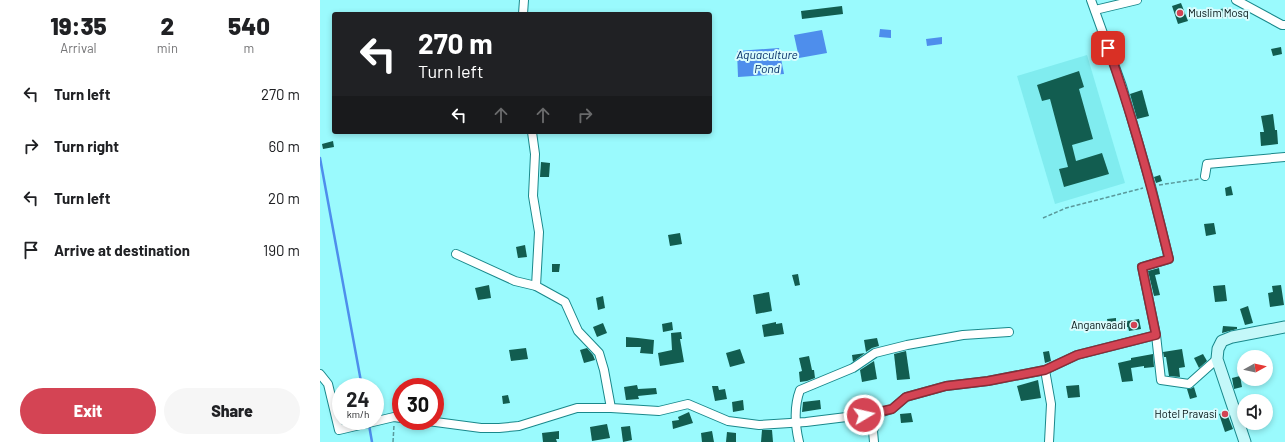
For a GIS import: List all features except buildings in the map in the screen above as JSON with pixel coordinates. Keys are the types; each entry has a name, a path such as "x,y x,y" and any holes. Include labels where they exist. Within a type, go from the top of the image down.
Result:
{"main road":[{"path":"1245,442 1218,359 1218,349 1222,341 1232,337 1285,327"}],"street":[{"path":"523,12 524,0"},
{"path":"1091,0 1122,86 1151,186 1169,259 1142,267 1156,335 1161,380 1189,384 1218,359"},
{"path":"1095,10 1137,0"},
{"path":"1236,0 1282,25 1285,25"},
{"path":"532,134 535,154 533,196 539,232 536,286"},
{"path":"1206,176 1207,164 1285,157"},
{"path":"456,254 515,281 536,286 565,302 578,331 599,353 604,370 611,408"},
{"path":"799,442 796,422 797,400 800,390 853,368 875,352 964,335 1009,332"},
{"path":"444,423 481,428 499,428 519,426 577,408 611,408 659,411 688,404 728,421 759,425 879,413 892,409 906,397 946,386 988,381 1045,370 1077,355 1156,335"},
{"path":"1045,370 1051,404 1049,442"},
{"path":"320,374 328,384 339,430 392,418"},
{"path":"874,442 873,431 879,413"}],"path":[{"path":"1043,218 1066,208 1151,186 1180,183 1200,179 1206,176"},
{"path":"393,442 395,430"}],"shaded area":[{"path":"1087,55 1125,183 1055,204 1017,76"}],"water":[{"path":"880,29 891,30 891,38 879,37"},
{"path":"822,30 827,53 799,58 794,35"},
{"path":"942,37 942,44 927,46 926,39"},
{"name":"Aquaculture Pond","path":"779,48 784,74 738,77 737,51"}],"waterway":[{"path":"320,158 360,378"},
{"path":"370,430 372,442"}],"place":[{"name":"Muslim Mosq","path":"1180,13"},
{"name":"Anganvaadi","path":"1134,325"},
{"name":"Hotel Pravasi","path":"1225,414"}],"route":[{"path":"864,415 892,409 906,397 946,386 988,381 1045,370 1077,355 1156,335 1142,267 1169,259 1151,186 1122,86 1108,48"}]}
